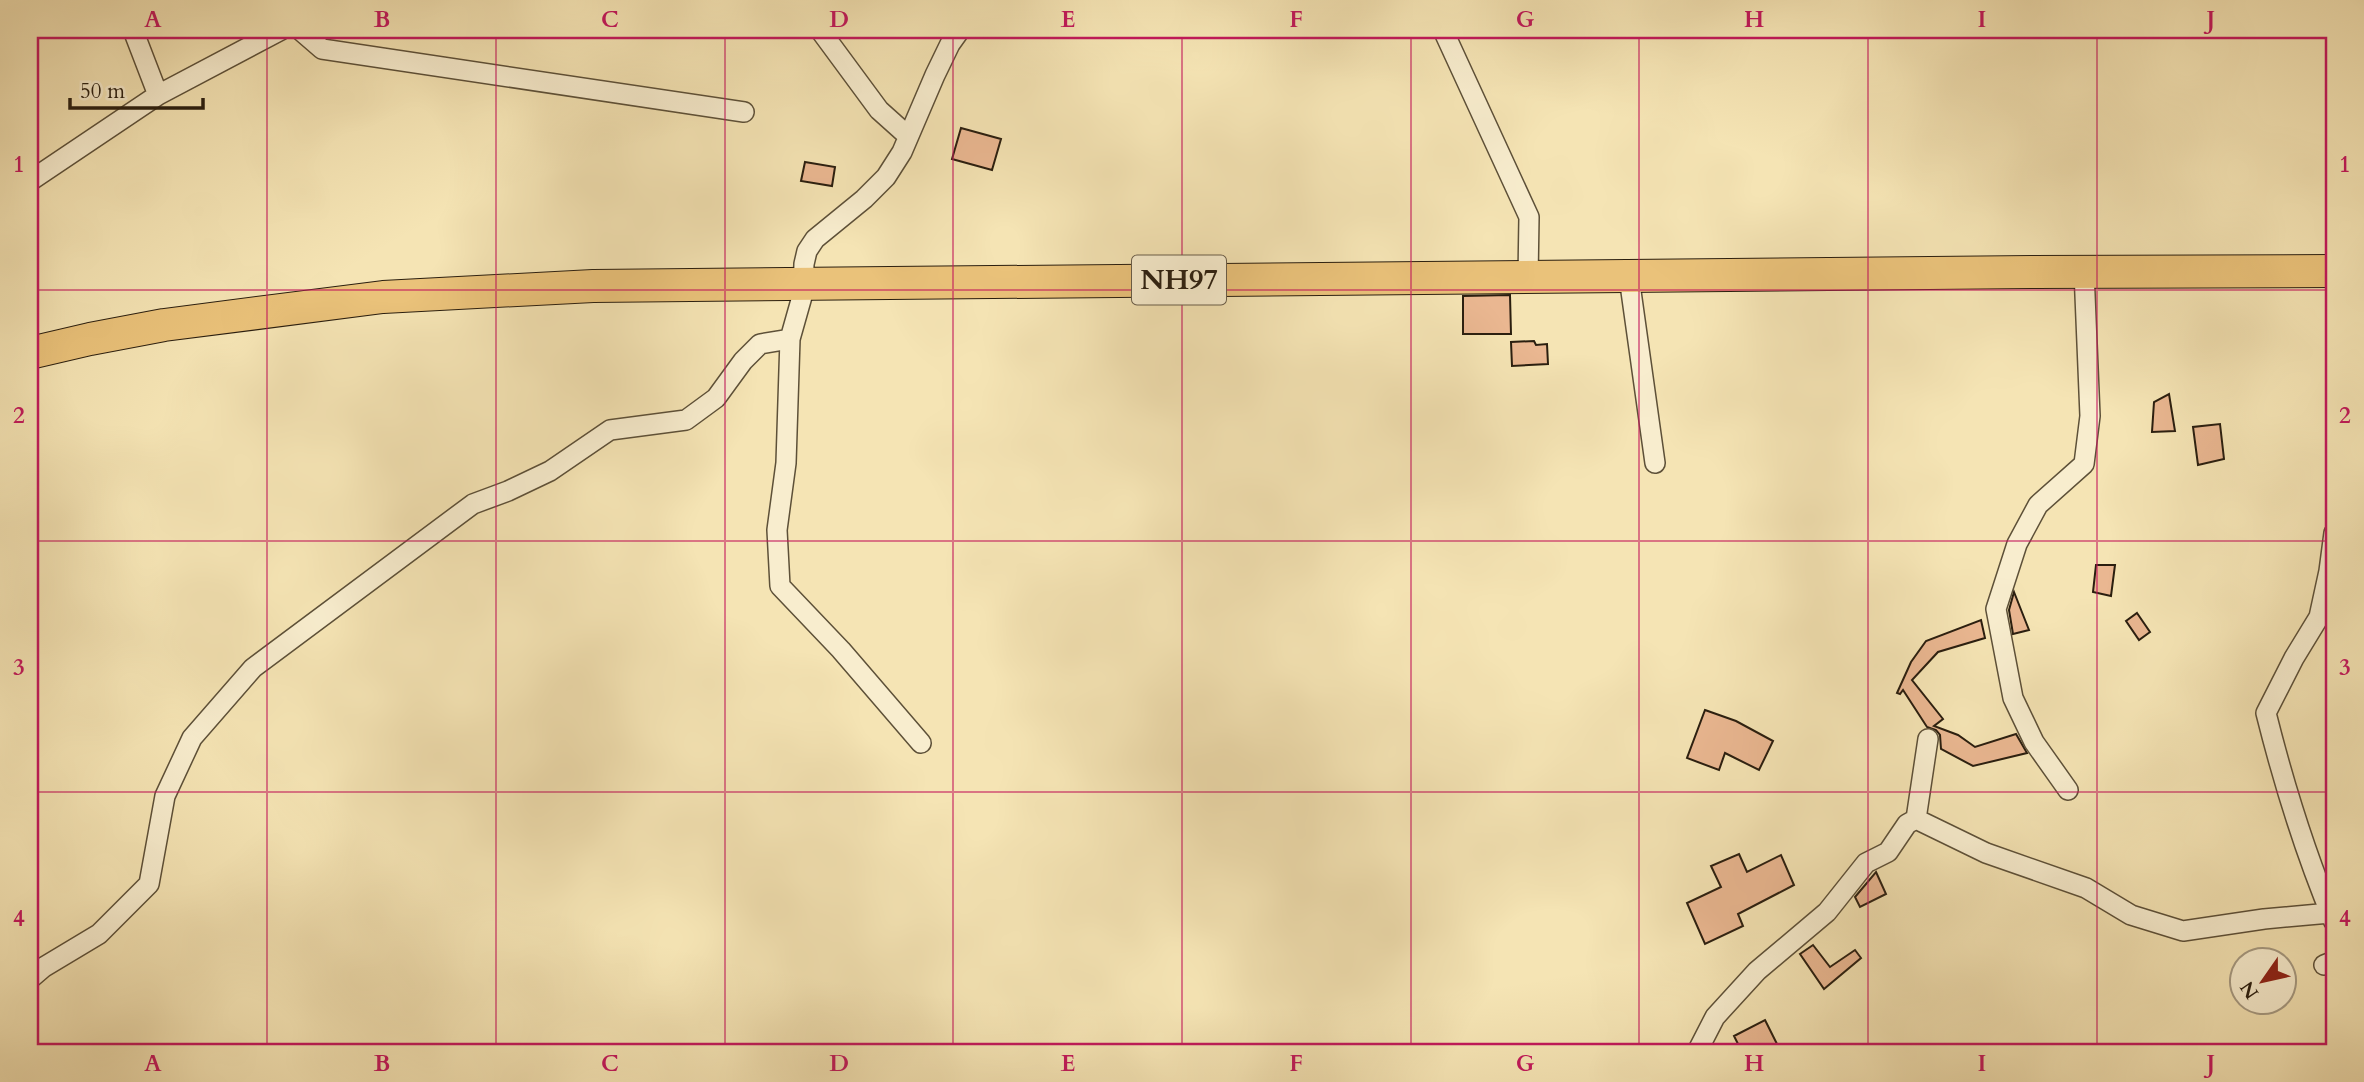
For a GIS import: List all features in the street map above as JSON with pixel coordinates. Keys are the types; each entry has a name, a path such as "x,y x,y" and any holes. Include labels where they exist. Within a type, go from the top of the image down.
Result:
{"highway":[{"name":"NH97","path":"30,353 164,325 383,297 593,286 803,288 2084,271 2334,271"}],"street":[{"path":"133,30 158,95"},
{"path":"30,181 158,95 281,30"},
{"path":"300,30 322,49 744,112"},
{"path":"820,30 879,110 908,135"},
{"path":"921,743 841,650 780,586 777,530 786,463 790,339 803,288 807,251 814,239 864,200 886,177 902,152 950,44 960,30"},
{"path":"1443,30 1529,217 1528,278"},
{"path":"2068,790 2034,742 2013,698 1996,609 2017,544 2038,505 2084,464 2090,416 2084,271"},
{"path":"1629,277 1655,463"},
{"path":"30,979 44,967 99,934 149,884 164,796 192,738 253,668 473,504 550,471 610,430 686,420 716,398 743,361 760,344 790,339"},
{"path":"1916,819 1986,853 2086,888 2131,915 2183,931 2264,919 2332,918 2286,792 2266,713 2294,657 2319,617 2334,533"},
{"path":"1916,819 1928,739"},
{"path":"1697,1052 1714,1017 1757,971 1827,912 1866,863 1888,852 1907,824 1916,819"}],"building":[{"path":"961,128 1001,139 992,170 952,159"},
{"path":"805,162 835,167 832,186 801,181"},
{"path":"1510,295 1511,334 1463,334 1463,296"},
{"path":"1534,341 1536,345 1547,344 1548,364 1512,366 1511,342"},
{"path":"2169,394 2175,431 2152,432 2154,402"},
{"path":"2220,424 2224,459 2198,465 2193,427"},
{"path":"2096,565 2115,565 2111,596 2093,592"},
{"path":"2014,592 2029,630 2013,634 2009,610"},
{"path":"2137,613 2150,632 2139,640 2126,621"},
{"path":"1981,620 1985,638 1938,652 1912,680 1943,719 1934,726 1958,735 1975,747 2016,734 2027,753 1973,766 1941,749 1940,735 1936,730 1927,727 1903,690 1900,694 1897,693 1911,662 1926,641"},
{"path":"1705,710 1736,721 1773,741 1759,770 1725,753 1719,770 1687,758"},
{"path":"1739,854 1747,872 1781,855 1794,885 1738,914 1743,926 1705,944 1687,903 1721,887 1711,866"},
{"path":"1876,872 1886,894 1860,907 1855,897"},
{"path":"1813,945 1830,967 1855,950 1861,958 1824,989 1800,954"},
{"path":"1765,1020 1781,1052 1742,1052 1734,1036"}]}
